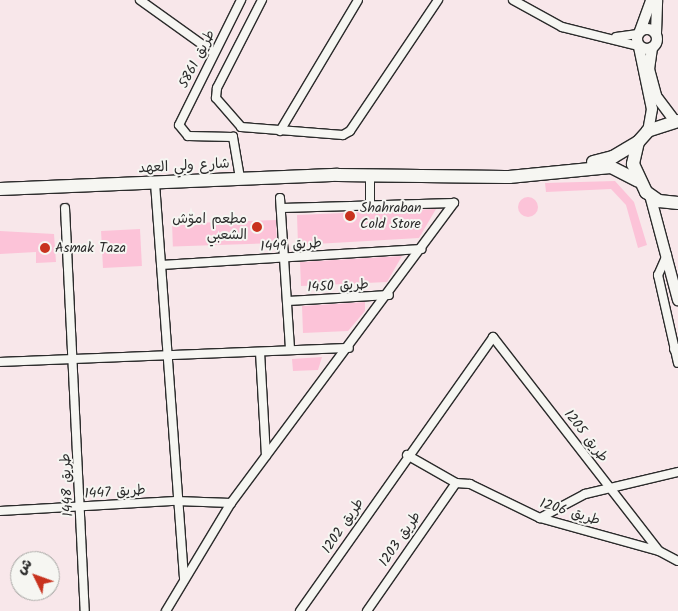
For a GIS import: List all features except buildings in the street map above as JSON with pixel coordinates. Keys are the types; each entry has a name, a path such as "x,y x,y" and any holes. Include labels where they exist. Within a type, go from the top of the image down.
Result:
{"main road":[{"path":"676,121 648,131 638,142 633,164 638,181 650,195 678,203"},
{"name":"شارع ولي العهد","path":"0,189 240,178 546,168 603,160 638,142"},
{"name":"شارع ولي العهد","path":"370,175 509,177 611,167 638,181"}],"street":[{"path":"140,0 214,53"},
{"name":"طريق 5861","path":"240,178 234,137 188,136 180,130 180,121 241,0"},
{"path":"262,0 216,88 216,98 241,127 346,134 438,0"},
{"path":"280,130 358,0"},
{"path":"513,0 562,27 652,48"},
{"path":"650,0 639,32 639,46 648,75 662,108 676,121"},
{"path":"648,131 652,110 648,75 656,34 657,0"},
{"path":"611,37 639,32 656,34"},
{"path":"370,175 370,204"},
{"path":"155,183 162,265 176,501 184,579"},
{"path":"650,195 668,253 678,300"},
{"path":"280,198 287,258 290,348"},
{"path":"166,611 231,503 389,295 454,203 282,208"},
{"name":"طريق 1448","path":"65,208 85,611"},
{"name":"طريق 1449","path":"162,265 422,248"},
{"path":"668,253 658,275 678,363"},
{"name":"طريق 1450","path":"288,301 389,295"},
{"name":"طريق 1202","path":"300,611 407,454 493,337"},
{"name":"طريق 1205","path":"493,337 659,551"},
{"path":"0,362 73,358 167,357 260,352 290,348 349,348"},
{"path":"260,352 266,456"},
{"name":"طريق 1206","path":"407,454 456,483 470,484 540,518 659,551 678,561"},
{"path":"540,518 568,501 610,486 674,472"},
{"name":"طريق 1203","path":"367,611 456,483"},
{"name":"طريق 1447","path":"0,511 176,501 231,503"}],"place":[{"name":"Shahraban Cold Store","path":"350,216"},
{"name":"مطعم اموّش الشعبي","path":"257,227"},
{"name":"Asmak Taza","path":"45,248"}]}
